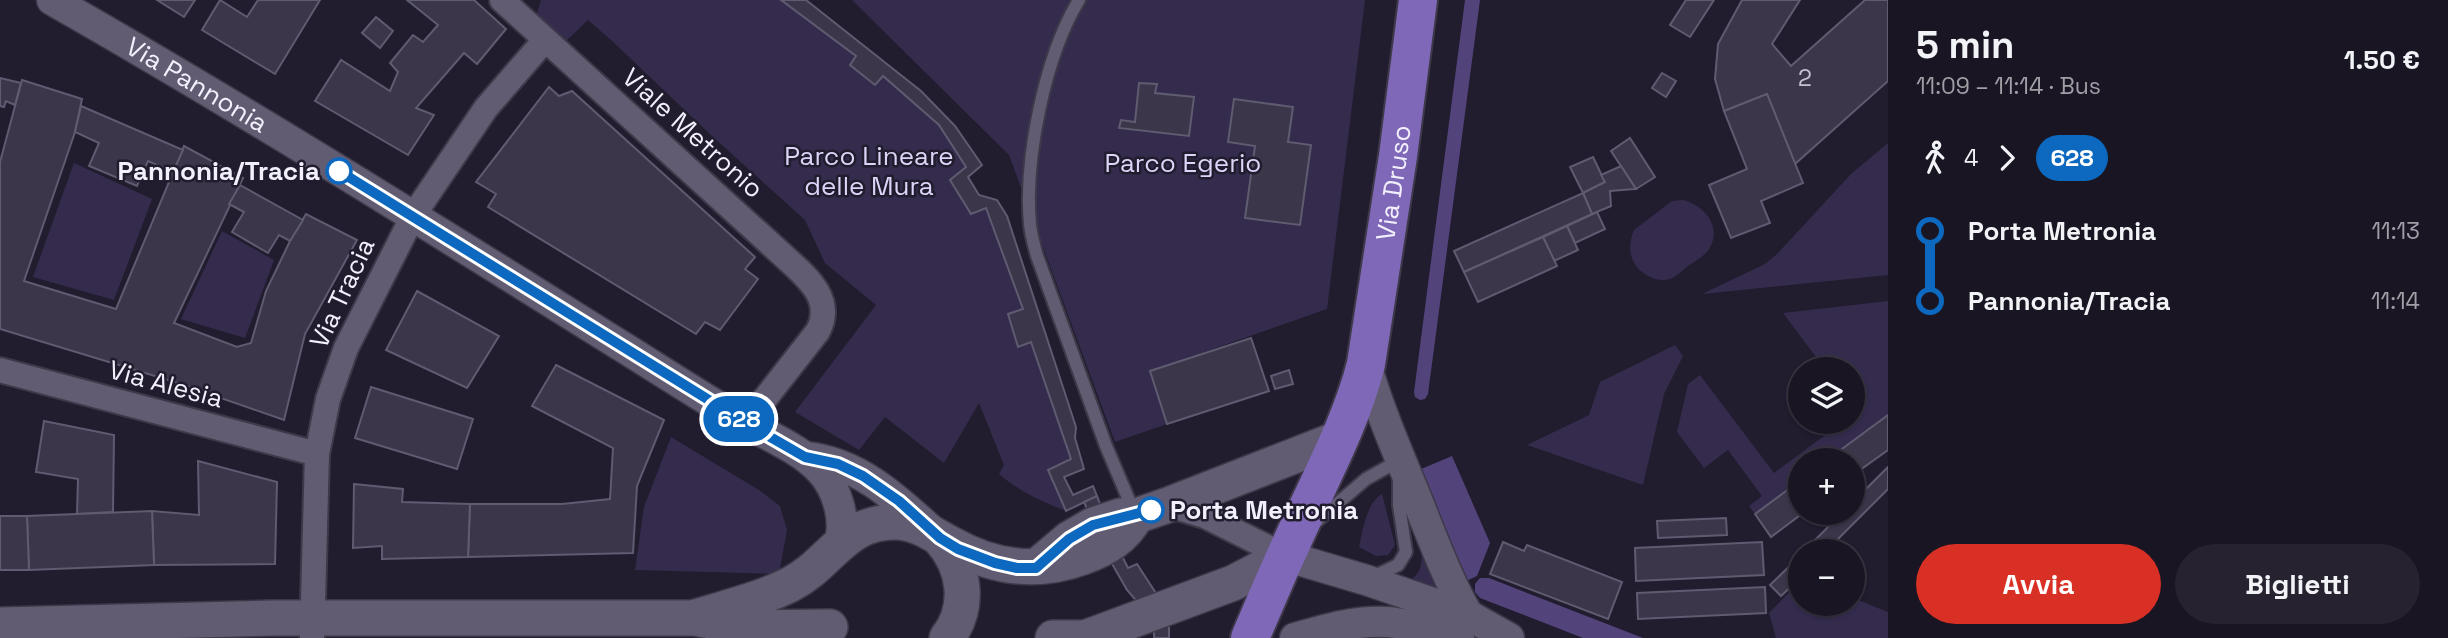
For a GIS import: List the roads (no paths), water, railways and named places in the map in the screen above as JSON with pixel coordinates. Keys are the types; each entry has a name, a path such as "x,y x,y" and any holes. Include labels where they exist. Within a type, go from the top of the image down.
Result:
{"main road":[{"name":"Via Druso","path":"1250,638 1360,388 1366,365 1398,156 1418,0"},
{"path":"694,618 794,583 818,566 846,537 860,529 896,522 919,527 972,555 995,563 1017,568 1036,568 1064,563 1098,537 1124,534 1136,516 1340,438"},
{"path":"940,538 954,557 962,586 959,617 947,638"},
{"path":"0,625 312,628 694,618 750,628 834,633 824,606 823,588 827,567 839,544"},
{"path":"1085,638 1233,583 1285,556"},
{"path":"1053,638 1090,638"}],"street":[{"name":"Via Pannonia","path":"52,0 413,216 805,457"},
{"name":"Viale Metronio","path":"502,0 806,276 820,296 823,315 818,331 746,423"},
{"name":"Via Tracia","path":"312,628 317,454 328,399 346,348 413,216 486,108 545,40"},
{"path":"1366,365 1376,398 1453,589 1461,630"},
{"name":"Via Alesia","path":"0,370 317,454"},
{"path":"805,457 838,464 863,476 899,501 940,538"},
{"path":"805,457 832,486 842,517 839,544"},
{"path":"1168,505 1205,516 1285,556 1366,580 1461,630"},
{"path":"1295,638 1333,627 1368,622 1461,630 1509,638"}],"lane":[{"path":"1079,0 1060,38 1039,114 1032,160 1030,222 1037,256 1106,446 1136,516"},
{"path":"1285,556 1316,522 1350,491 1401,460"},
{"path":"1366,580 1398,565 1406,552 1399,505 1401,460"}],"place":[{"name":"Pannonia/Tracia","path":"339,171"},
{"name":"Porta Metronia","path":"1151,510"}],"park label":[{"name":"Parco Egerio","path":"1183,163"},
{"name":"Parco Lineare delle Mura","path":"869,171"}]}
